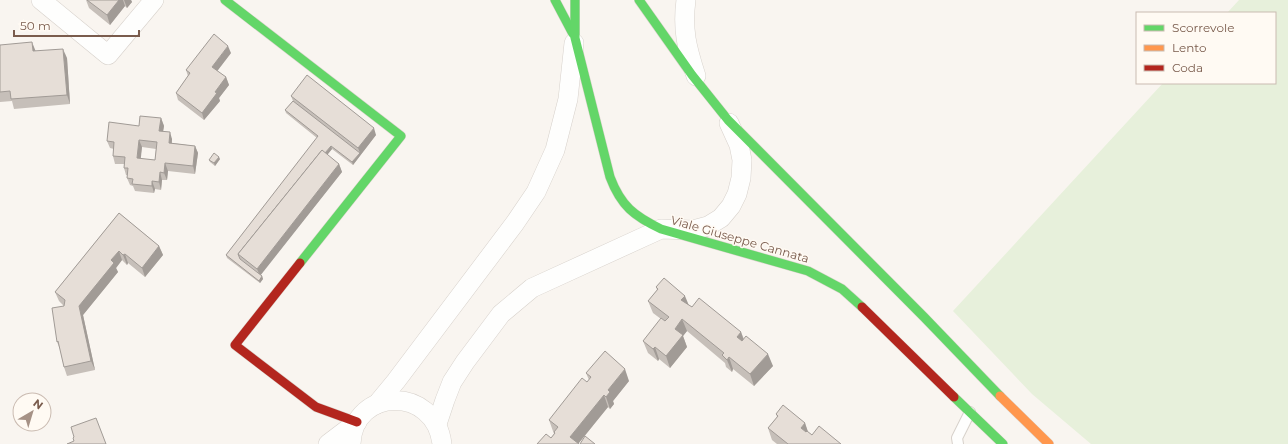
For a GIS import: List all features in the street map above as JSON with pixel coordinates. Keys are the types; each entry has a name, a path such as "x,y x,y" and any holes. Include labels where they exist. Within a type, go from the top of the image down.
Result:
{"street":[{"path":"41,0 108,55 154,0"},
{"path":"225,0 401,136 235,345 316,408 357,422"},
{"path":"377,404 396,381 536,192 555,150 568,99 575,38 555,0"},
{"name":"Viale Giuseppe Cannata","path":"575,0 575,38 616,193 631,213 644,222 661,229 787,264 823,278 842,290 860,305 977,415 1003,444"},
{"path":"639,0 699,85 728,120 924,317 999,399 1049,444"},
{"path":"686,0 684,20 685,36 699,85"},
{"path":"437,424 444,400 452,382 465,362 501,314 517,299 532,288 661,229 693,230 708,226 721,218 731,206 737,194 741,178 742,160 739,145 728,120"},
{"path":"328,444 357,422 366,411 377,404 390,400 404,400 417,405 429,413 437,424 441,435 442,444"},
{"path":"351,444 351,436 357,422"}],"lane":[{"path":"958,444 957,438 977,415"}],"green space":[{"path":"1239,0 1288,0 1288,444 1091,444 1032,394 953,311 1162,84 1276,84 1276,12 1228,12"}],"building":[{"path":"87,0 119,0 107,15"},
{"path":"214,34 228,46 212,67 226,77 215,92 217,93 202,113 176,93 190,73 186,70"},
{"path":"32,42 33,51 63,49 67,95 11,99 10,91 0,92 0,45"},
{"path":"307,75 374,128 358,148 291,96"},
{"path":"293,101 360,153 352,162 331,146 325,153 322,150 238,254 240,259 262,276 259,281 226,255 318,136 285,110"},
{"path":"140,116 161,118 159,131 170,132 169,143 195,146 193,166 165,163 164,173 160,172 159,182 152,181 152,186 132,184 133,179 127,178 128,168 124,168 125,157 113,156 114,142 107,141 109,122 139,126","holes":["139,140 157,142 155,160 137,158"]},
{"path":"322,150 339,164 257,269 238,254"},
{"path":"214,153 219,157 214,163 209,160"},
{"path":"119,213 159,246 142,268 119,251 111,260 114,263 79,306 91,361 64,367 58,341 57,342 52,308 64,306 65,300 55,292"},
{"path":"664,278 685,296 681,300 692,307 699,298 741,332 737,337 742,341 746,336 768,354 750,374 729,357 727,360 722,355 724,353 682,319 675,329 683,335 666,356 655,347 653,349 643,341 661,318 665,321 669,317 648,301 658,289 656,287"},
{"path":"605,351 625,369 608,390 610,392 606,397 604,395 570,437 579,444 537,444 546,434 551,438 555,433 554,432 558,427 549,420 582,378 587,382 591,377 586,373"},
{"path":"783,405 805,423 801,428 806,432 807,431 812,435 819,426 841,444 788,444 768,428 778,416 776,414"},
{"path":"96,418 106,444 67,444 74,441 71,427"},
{"path":"585,436 595,444 580,444"}],"traffic: fast":[{"path":"225,0 401,136 300,263"},
{"path":"555,0 573,34"},
{"path":"575,0 575,38 610,177 614,187 624,203 643,219 661,229 808,271 842,289 862,307"},
{"path":"639,0 692,75 728,120 924,317 1000,396"},
{"path":"954,397 1003,444"}],"traffic: slow":[{"path":"1000,396 1049,444"}],"traffic: jam":[{"path":"300,263 235,345 316,407 357,422"},
{"path":"862,307 954,397"}]}
